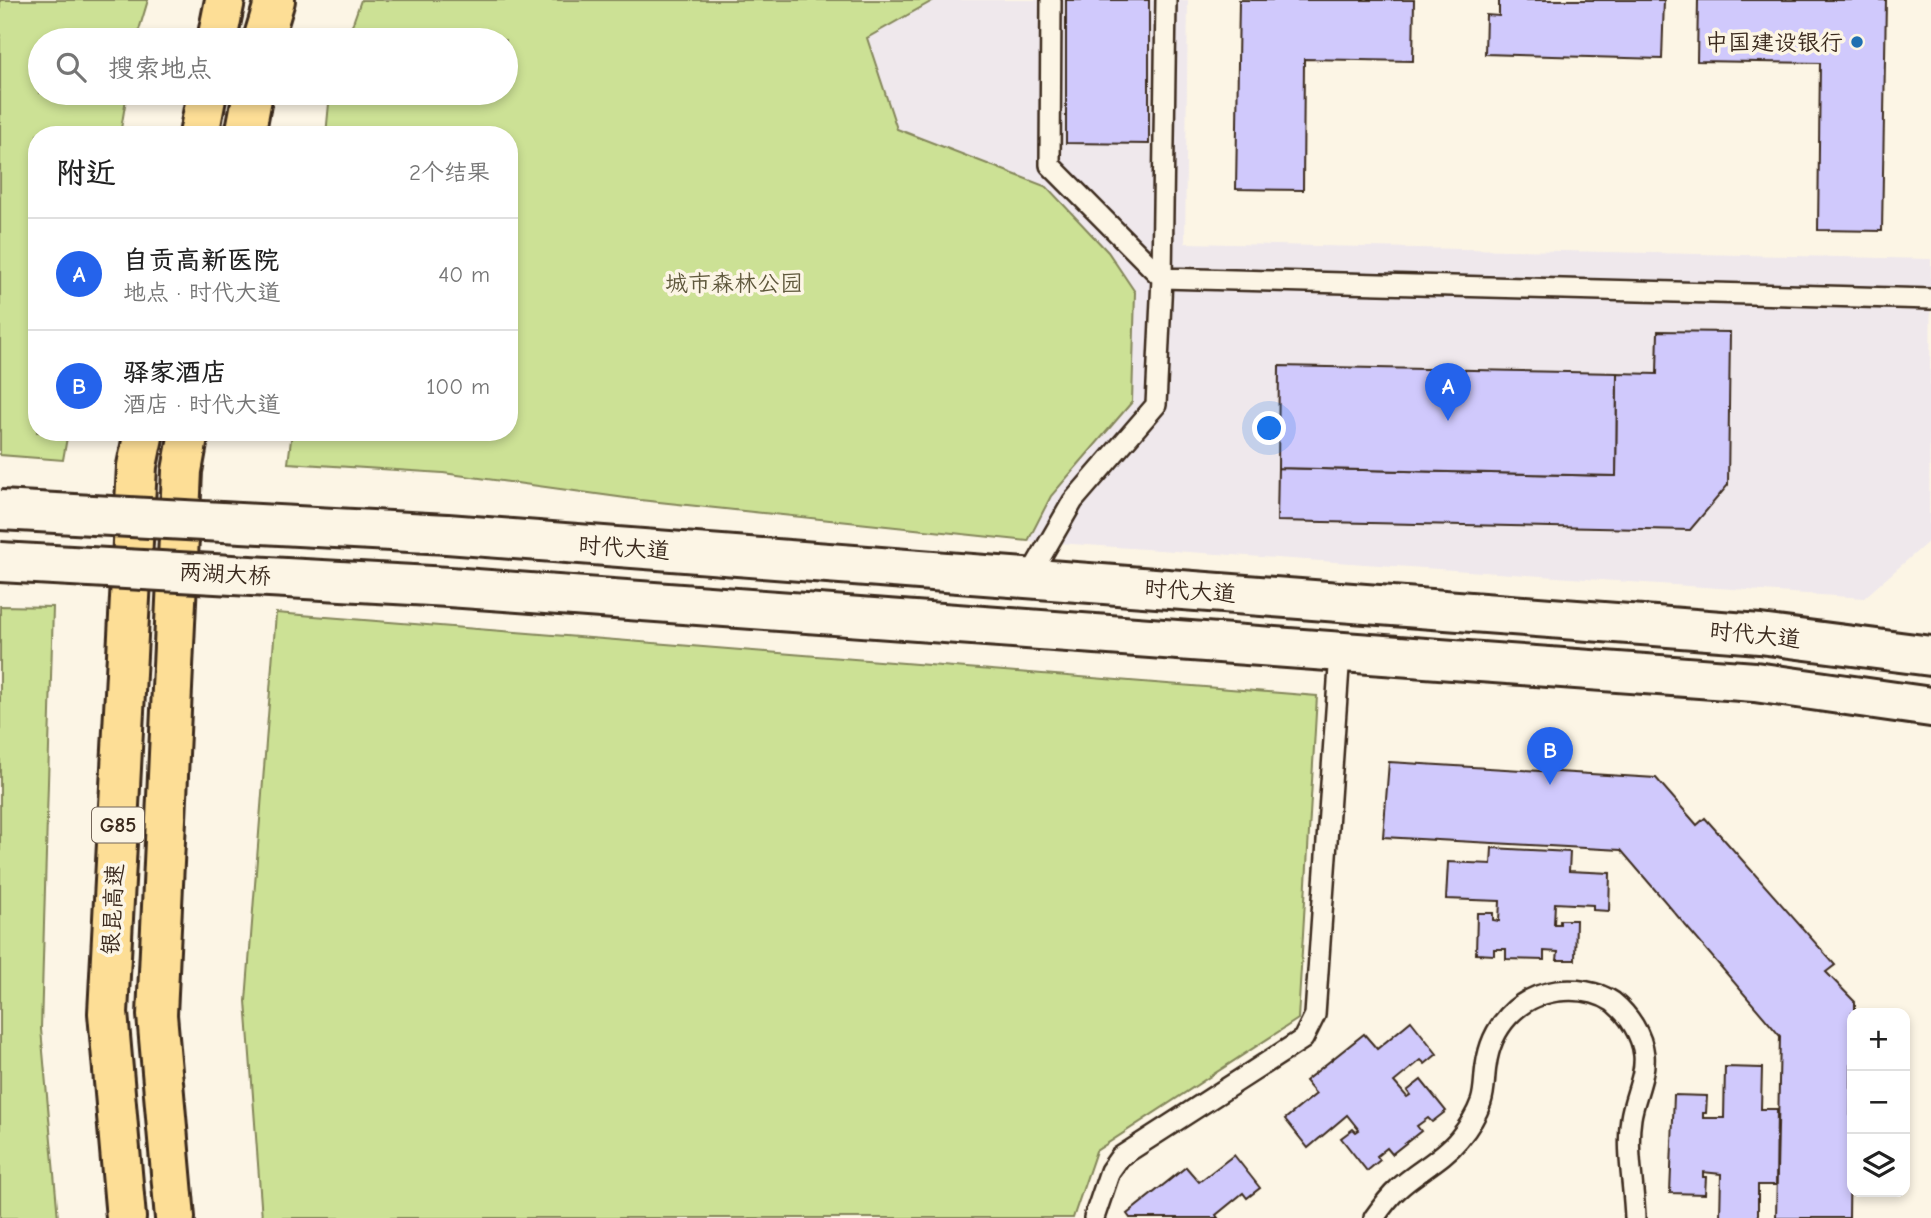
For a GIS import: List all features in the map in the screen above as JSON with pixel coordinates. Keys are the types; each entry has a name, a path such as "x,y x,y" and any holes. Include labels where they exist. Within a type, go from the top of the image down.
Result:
{"highway":[{"path":"219,28 225,0"},
{"path":"267,28 275,0"},
{"path":"201,126 205,105"},
{"path":"247,126 251,105"},
{"name":"银昆高速","path":"126,1218 108,1013 136,480 142,441"},
{"name":"G85","path":"175,1218 157,1015 182,471 187,441"}],"main road":[{"name":"时代大道","path":"0,510 447,534 1760,634 1931,656"},
{"name":"两湖大桥","path":"0,562 449,587"},
{"name":"时代大道","path":"449,587 1755,682 1931,707"}],"lane":[{"path":"1051,0 1050,165 1163,278 1931,299"},
{"path":"1028,579 1073,501 1156,405 1163,278 1166,0"},
{"path":"1094,1218 1115,1161 1303,1040 1315,1015 1340,653"},
{"path":"1374,1218 1398,1189 1426,1170 1457,1142 1473,1120 1481,1103 1491,1044 1501,1021 1533,998 1570,990 1590,992 1611,1001 1628,1017 1640,1037 1645,1057 1631,1119 1630,1167 1635,1218"}],"shaded area":[{"path":"934,0 1188,0 1185,243 1931,259 1929,541 1864,598 1028,541 1051,496 1132,402 1135,292 1108,252 1047,187 897,129 867,37"}],"green space":[{"path":"0,0 148,0 140,28 28,28 28,105 125,105 122,126 28,126 28,441 66,441 63,460 0,455"},
{"name":"城市森林公园","path":"361,0 934,0 867,38 897,129 1047,187 1108,252 1135,292 1132,402 1051,496 1028,541 640,500 443,473 288,463 291,441 518,441 518,126 327,126 329,105 518,105 518,28 351,28"},
{"path":"0,606 53,607 41,1029 58,1218 0,1218"},
{"path":"276,613 1317,696 1298,1019 1096,1151 1073,1218 262,1218 246,1001"}],"building":[{"path":"1066,0 1149,0 1149,144 1066,143"},
{"path":"1239,0 1414,0 1413,61 1304,59 1303,190 1236,189"},
{"path":"1499,0 1664,0 1662,59 1485,54 1486,15 1499,16"},
{"path":"1698,0 1886,0 1882,231 1818,230 1820,63 1697,61"},
{"path":"1658,331 1730,332 1728,485 1690,530 1277,521 1278,468 1616,476 1617,373 1657,374"},
{"path":"1279,366 1617,373 1616,476 1278,468"},
{"path":"1389,762 1656,778 1697,825 1705,818 1835,965 1826,972 1855,1002 1855,1008 1847,1008 1849,1218 1776,1218 1780,1036 1621,850 1383,837"},
{"path":"1492,848 1570,852 1569,871 1610,873 1609,911 1593,910 1593,905 1555,903 1554,924 1560,924 1560,920 1576,920 1575,960 1557,960 1558,952 1544,951 1544,960 1506,959 1506,949 1494,949 1494,955 1476,954 1477,913 1493,913 1493,920 1499,921 1500,901 1446,899 1448,862 1491,864"},
{"path":"1411,1021 1437,1054 1425,1064 1421,1060 1394,1082 1407,1097 1410,1095 1407,1091 1421,1080 1446,1111 1432,1122 1428,1118 1417,1126 1421,1131 1392,1154 1387,1148 1377,1156 1380,1160 1367,1171 1341,1138 1353,1129 1356,1132 1359,1130 1347,1115 1308,1148 1285,1119 1316,1094 1305,1081 1364,1034 1377,1049"},
{"path":"1725,1067 1762,1068 1761,1109 1777,1109 1776,1185 1758,1185 1758,1218 1720,1218 1721,1174 1703,1172 1703,1177 1706,1177 1705,1194 1670,1193 1674,1095 1707,1096 1703,1118 1724,1118"},
{"path":"1234,1155 1260,1188 1247,1198 1243,1193 1216,1215 1218,1218 1130,1218 1127,1214 1186,1167 1199,1182"}],"place":[{"name":"中国建设银行","path":"1857,42"},
{"name":"自贡高新医院","path":"1448,421"},
{"name":"驿家酒店","path":"1550,785"}]}
